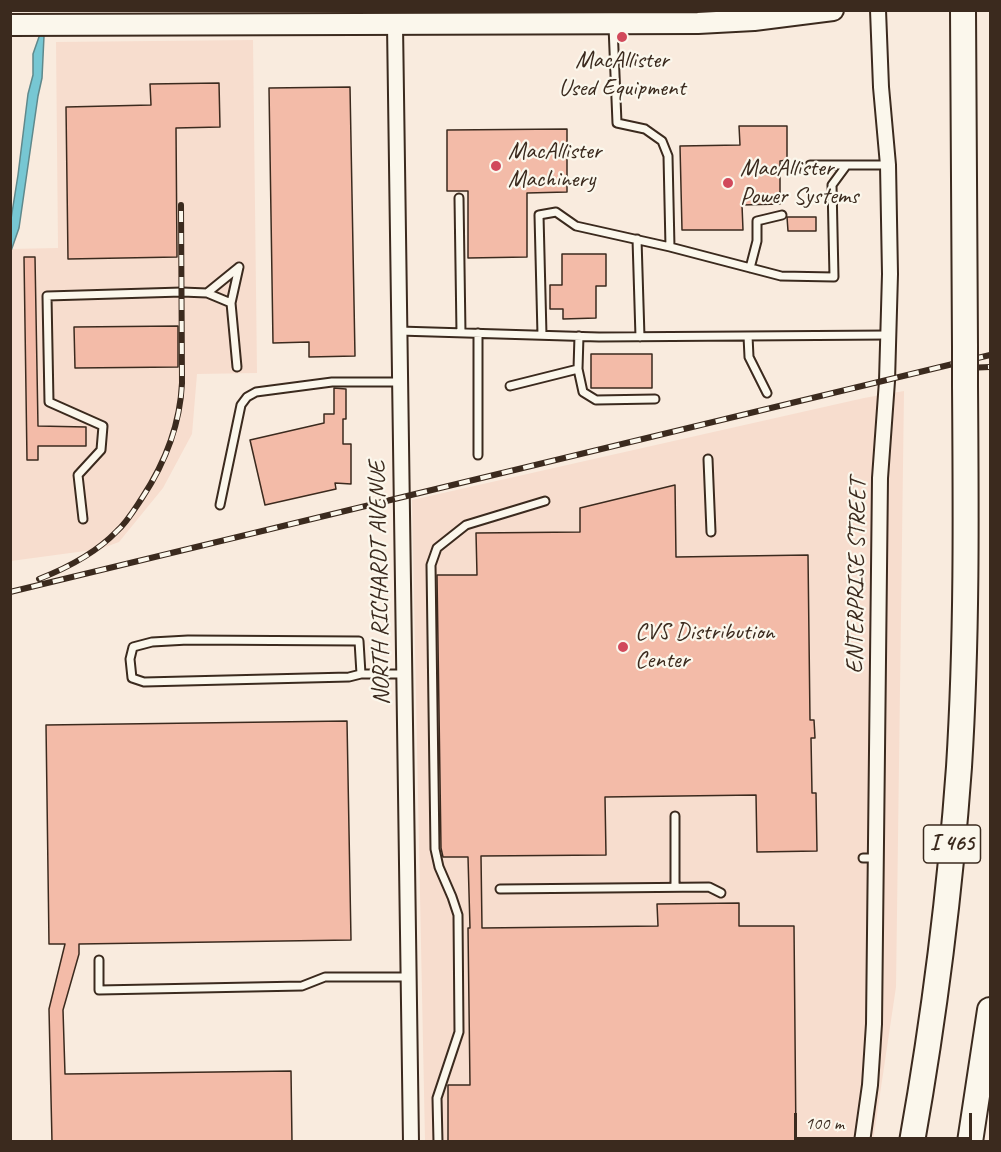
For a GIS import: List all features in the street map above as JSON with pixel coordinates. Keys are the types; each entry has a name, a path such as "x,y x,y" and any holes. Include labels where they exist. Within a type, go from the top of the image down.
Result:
{"highway":[{"name":"I 465","path":"912,1142 936,988 959,768 967,543 963,10"},
{"path":"970,1142 990,1010"}],"main road":[{"path":"10,25 698,23 833,10"}],"street":[{"name":"ENTERPRISE STREET","path":"862,1142 874,1036 869,858 880,478 889,335 890,274 888,165 881,87 878,10"},
{"name":"NORTH RICHARDT AVENUE","path":"395,25 411,1142"}],"lane":[{"path":"613,23 617,123 645,129 662,141 668,156 670,247"},
{"path":"810,165 888,165"},
{"path":"542,335 539,214 556,212 576,226 670,247 781,276 834,277 832,185 846,166"},
{"path":"459,198 461,333"},
{"path":"750,268 757,242 757,221 782,215"},
{"path":"637,239 640,336"},
{"path":"207,293 239,267 231,303 237,367"},
{"path":"83,519 78,475 101,450 103,426 49,402 47,296 207,293 231,303"},
{"path":"399,331 579,336 889,335"},
{"path":"478,333 478,455"},
{"path":"579,336 578,369 583,392 596,400 656,399"},
{"path":"748,336 749,357 767,393"},
{"path":"510,386 578,369"},
{"path":"220,505 241,405 247,397 256,392 332,382 400,382"},
{"path":"708,459 711,532"},
{"path":"438,1142 437,1098 459,1032 458,915 439,867 435,849 431,566 437,548 466,525 544,501"},
{"path":"361,674 359,641 188,640 152,642 133,647 130,658 132,678 144,682 404,674"},
{"path":"675,816 675,887"},
{"path":"500,889 709,887 721,893"},
{"path":"99,960 99,990 302,986 326,977 409,977"}],"shaded area":[{"path":"253,40 257,373 197,374 192,434 163,488 119,542 100,549 11,561 10,249 58,248 56,42"},
{"path":"904,391 896,987 873,1141 425,1141 412,500 864,398"}],"green space":[{"path":"467,11 720,11 572,15"}],"water":[{"path":"40,34 44,36 42,78 19,228 11,251 11,219 28,94 33,75 33,54"}],"building":[{"path":"219,83 220,127 176,128 177,257 68,259 66,107 151,105 150,84"},
{"path":"350,87 355,356 309,357 309,342 273,343 269,88"},
{"path":"739,126 787,126 787,160 780,161 780,204 742,205 743,230 682,230 680,146 740,145"},
{"path":"567,129 567,192 527,193 527,257 468,258 468,191 447,191 447,130"},
{"path":"787,217 816,217 816,231 788,231"},
{"path":"562,254 606,254 606,286 596,286 596,318 563,319 563,309 550,309 550,285 562,285"},
{"path":"24,257 35,257 38,426 86,427 86,446 38,446 38,460 27,460"},
{"path":"178,326 178,367 75,368 74,327"},
{"path":"591,354 652,354 652,388 591,388"},
{"path":"334,388 346,389 343,444 351,444 351,484 335,483 336,489 265,505 250,440 324,423 324,414 334,414"},
{"path":"675,485 676,557 808,555 810,720 814,720 815,738 811,738 812,793 816,793 817,851 757,852 756,795 605,797 606,855 481,856 482,928 658,926 657,904 739,903 739,926 794,926 796,1142 448,1142 448,1085 470,1085 468,928 470,928 468,857 443,857 441,848 437,575 477,575 476,533 580,532 580,508"},
{"path":"347,721 351,940 79,944 79,954 63,1010 65,1074 291,1071 292,1142 52,1142 49,1009 65,944 49,944 46,725"}],"railway":[{"path":"39,579 90,553 121,527 150,485 170,444 181,399 182,383 181,205"},
{"path":"10,592 990,355"},
{"path":"966,368 990,367"}],"place":[{"name":"MacAllister Used Equipment","path":"622,37"},
{"name":"MacAllister Machinery","path":"496,166"},
{"name":"MacAllister Power Systems","path":"728,183"},
{"name":"CVS Distribution Center","path":"623,647"}]}
